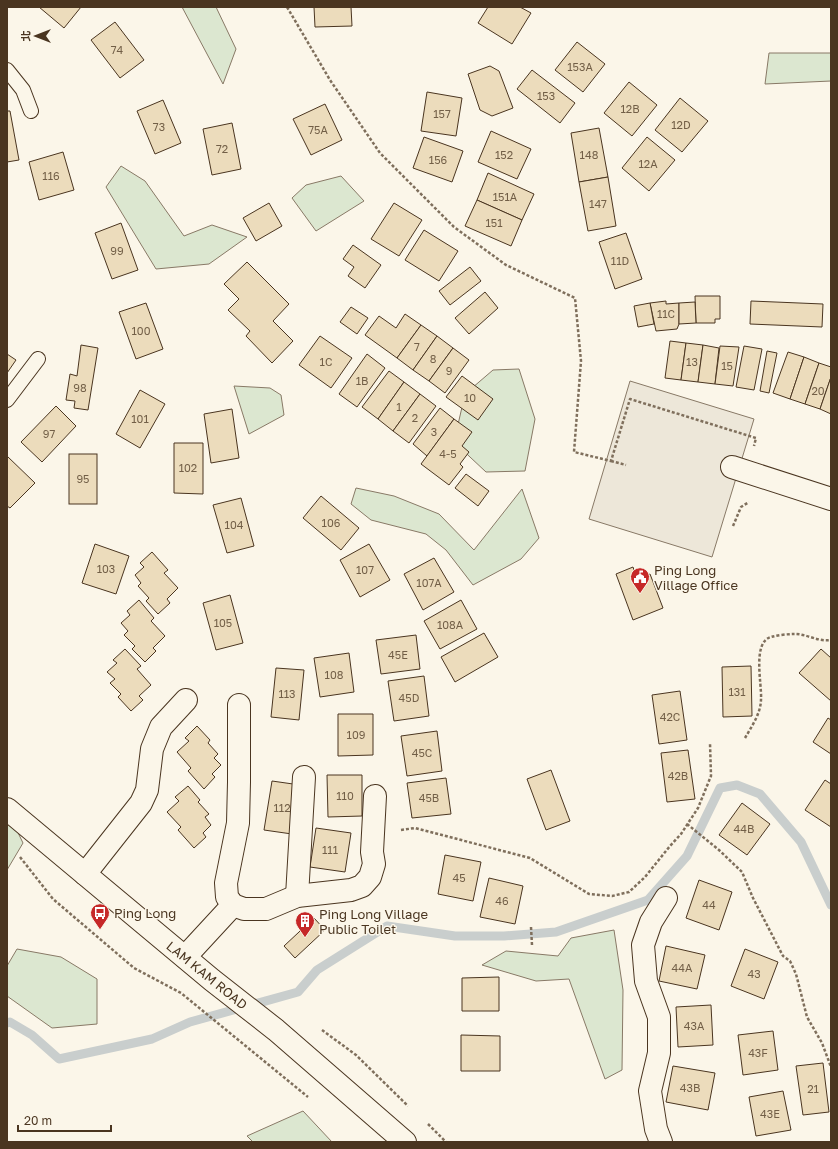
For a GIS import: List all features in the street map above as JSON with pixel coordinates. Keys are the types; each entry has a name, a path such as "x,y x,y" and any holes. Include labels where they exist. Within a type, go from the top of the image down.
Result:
{"street":[{"path":"732,467 831,499"},
{"path":"84,874 141,803 147,790 152,749 161,727 186,700"},
{"path":"239,705 238,823 226,883 227,897 233,905 244,909 266,909 297,896 351,890 362,886 370,877 374,864 372,852 375,796"},
{"path":"297,896 304,776"},
{"name":"LAM KAM ROAD","path":"7,809 212,980 276,1030 405,1142"},
{"path":"661,1142 656,1129 650,1091 659,1053 659,1017 646,981 643,945 651,922 666,898"},
{"path":"185,957 233,905"}],"lane":[{"path":"7,70 23,90 31,112"},
{"path":"7,400 38,359"}],"path":[{"path":"287,7 330,80 380,153 454,227 506,265 575,298 582,361 574,452 626,465"},
{"path":"611,461 630,399 756,438 754,449"},
{"path":"745,738 755,720 761,700 760,648 763,641 769,637 796,634 825,641 831,640"},
{"path":"373,833 415,828 530,858 589,894 612,896 629,892 645,877 681,834 698,808 711,776 710,743"},
{"path":"687,824 719,850 742,872 753,898 783,956 790,961 796,974 807,1017 822,1043 831,1067"},
{"path":"16,853 53,899 134,968 181,993 314,1102"},
{"path":"531,927 532,945"},
{"path":"318,1028 356,1055 412,1109"},
{"path":"424,1120 446,1142"}],"green space":[{"path":"182,7 216,7 236,49 223,84"},
{"path":"769,53 831,53 831,81 765,84"},
{"path":"121,166 145,181 184,236 212,225 247,237 209,264 156,269 106,187"},
{"path":"341,176 364,201 316,231 292,198 306,185"},
{"path":"519,369 535,419 525,471 486,472 454,442 465,394 493,370"},
{"path":"234,386 270,388 281,395 284,415 249,434"},
{"path":"356,488 394,496 439,514 474,550 522,489 539,538 521,559 473,585 446,550 426,534 371,520 351,504"},
{"path":"7,810 23,843 7,870"},
{"path":"614,930 623,990 622,1070 605,1079 569,979 536,981 482,965 506,951 558,956 571,938"},
{"path":"17,949 61,957 97,979 97,1024 52,1028 7,996 7,966"},
{"path":"303,1111 332,1142 253,1142 247,1136"}],"shaded area":[{"path":"630,381 754,419 712,557 589,519"}],"building":[{"path":"39,7 81,7 64,28"},
{"path":"314,7 351,7 352,26 315,27"},
{"path":"488,7 520,7 531,13 512,44 478,23"},
{"path":"115,22 144,60 120,78 91,40"},
{"path":"577,42 605,64 583,92 555,70"},
{"path":"490,66 499,71 513,108 492,116 480,110 468,74"},
{"path":"532,70 575,103 560,123 517,89"},
{"path":"629,82 657,105 632,136 604,113"},
{"path":"427,92 462,98 456,136 421,131"},
{"path":"680,98 708,121 682,152 655,130"},
{"path":"163,100 181,143 155,154 137,111"},
{"path":"325,104 342,140 311,155 293,119"},
{"path":"7,111 10,111 19,160 7,162"},
{"path":"232,123 241,169 212,175 203,129"},
{"path":"599,128 608,177 579,182 571,133"},
{"path":"491,131 531,149 517,179 478,162"},
{"path":"424,137 463,151 452,182 413,168"},
{"path":"647,137 675,160 649,191 622,168"},
{"path":"63,152 74,190 39,200 29,162"},
{"path":"488,173 534,194 522,220 477,200"},
{"path":"608,177 616,226 588,231 579,182"},
{"path":"477,200 522,220 511,246 465,226"},
{"path":"269,203 282,226 256,241 243,218"},
{"path":"394,203 422,220 399,256 371,239"},
{"path":"121,223 138,270 112,279 95,233"},
{"path":"424,230 458,251 439,281 405,260"},
{"path":"626,233 642,279 615,289 599,242"},
{"path":"353,245 381,265 365,288 348,276 354,267 343,259"},
{"path":"247,262 289,304 273,321 293,341 272,363 246,336 250,331 228,310 239,299 224,284"},
{"path":"470,267 481,281 450,305 439,291"},
{"path":"485,292 498,308 469,334 455,318"},
{"path":"695,296 720,296 720,319 715,319 715,323 696,323"},
{"path":"666,301 666,304 679,303 679,324 677,329 656,331 650,303"},
{"path":"751,301 823,304 822,327 750,324"},
{"path":"695,302 696,323 679,324 679,303"},
{"path":"146,303 163,349 136,359 119,312"},
{"path":"650,303 654,324 638,327 634,306"},
{"path":"351,307 368,318 357,334 340,322"},
{"path":"405,314 421,325 397,358 365,335 379,316 396,328"},
{"path":"421,325 437,336 413,370 397,358"},
{"path":"320,336 352,358 331,388 299,365"},
{"path":"437,336 453,348 429,381 413,370"},
{"path":"670,341 686,343 681,380 665,378"},
{"path":"686,343 703,345 698,382 681,380"},
{"path":"81,345 98,348 88,410 74,408 75,401 66,400 70,374 77,376"},
{"path":"703,345 719,348 715,384 698,382"},
{"path":"720,346 739,347 733,386 715,384"},
{"path":"744,346 762,349 754,390 736,387"},
{"path":"453,348 469,360 445,393 429,381"},
{"path":"767,351 777,353 769,393 760,391"},
{"path":"788,352 804,357 790,399 773,393"},
{"path":"7,354 16,360 7,373"},
{"path":"367,354 385,368 357,407 339,394"},
{"path":"804,357 819,363 805,404 790,399"},
{"path":"819,363 831,367 831,377 820,409 805,404"},
{"path":"389,371 404,382 378,419 362,407"},
{"path":"462,376 493,399 478,420 446,397"},
{"path":"831,377 831,414 820,409"},
{"path":"404,382 420,394 393,431 378,419"},
{"path":"140,390 165,404 140,448 116,434"},
{"path":"420,394 436,406 409,443 393,431"},
{"path":"56,406 76,426 42,462 21,442"},
{"path":"440,408 454,419 427,456 413,444"},
{"path":"232,409 239,458 211,463 204,414"},
{"path":"454,419 472,432 462,446 469,452 460,464 463,467 449,485 421,464"},
{"path":"174,443 203,443 203,494 174,493"},
{"path":"69,454 97,454 97,504 69,504"},
{"path":"7,456 35,483 10,508 7,506"},
{"path":"466,474 489,491 478,506 455,488"},
{"path":"321,496 359,528 341,550 303,518"},
{"path":"241,498 254,546 227,553 213,505"},
{"path":"95,544 129,556 116,594 82,583"},
{"path":"369,544 390,580 360,597 340,560"},
{"path":"152,552 168,570 164,573 178,588 167,599 170,603 158,614 146,601 149,598 138,586 141,583 135,575 144,567 140,563"},
{"path":"434,558 454,592 423,610 404,574"},
{"name":"Ping Long Village Office","path":"633,567 637,579 650,574 663,608 633,620 616,574"},
{"path":"230,595 243,643 216,650 203,603"},
{"path":"139,600 154,618 151,621 165,636 153,648 156,651 145,662 132,649 135,646 124,635 128,631 121,623 130,615 127,611"},
{"path":"461,600 477,629 440,649 424,621"},
{"path":"484,633 498,657 455,682 441,657"},
{"path":"416,635 420,669 381,674 376,640"},
{"path":"125,649 141,666 137,669 151,685 139,696 143,700 131,711 118,697 121,694 110,683 115,679 107,672 117,663 113,660"},
{"path":"821,649 831,658 831,701 799,673"},
{"path":"349,653 354,692 320,697 314,658"},
{"path":"751,666 752,716 723,717 722,667"},
{"path":"276,668 304,670 299,720 271,717"},
{"path":"424,676 429,716 394,721 388,681"},
{"path":"680,691 687,740 659,744 652,695"},
{"path":"338,714 373,714 373,755 338,756"},
{"path":"828,718 831,720 831,754 813,742"},
{"path":"197,726 210,740 208,743 218,754 214,758 221,765 212,774 215,777 204,789 188,771 191,768 177,752 189,741 185,738"},
{"path":"437,731 442,771 407,776 401,736"},
{"path":"688,750 695,799 667,802 661,753"},
{"path":"551,770 570,821 546,830 527,779"},
{"path":"327,775 362,775 362,816 328,817"},
{"path":"446,778 451,814 412,818 407,783"},
{"path":"825,780 831,784 831,827 805,810"},
{"path":"272,781 300,785 292,834 264,830"},
{"path":"188,786 200,800 198,802 209,814 205,817 211,825 203,833 206,837 194,848 178,830 181,827 167,812 179,801 175,797"},
{"path":"742,803 770,824 747,855 719,835"},
{"path":"316,828 351,833 345,872 310,867"},
{"path":"445,855 481,862 473,901 438,894"},
{"path":"489,878 523,886 515,924 480,917"},
{"path":"699,880 732,892 719,930 686,918"},
{"name":"Ping Long Village Public Toilet","path":"314,918 325,930 295,958 284,946"},
{"path":"666,946 705,955 697,989 659,981"},
{"path":"745,949 778,962 764,999 731,986"},
{"path":"499,977 499,1011 462,1011 462,978"},
{"path":"711,1005 713,1045 678,1047 676,1007"},
{"path":"773,1031 778,1070 743,1075 738,1035"},
{"path":"461,1035 500,1036 500,1071 461,1071"},
{"path":"823,1063 829,1112 803,1115 796,1066"},
{"path":"673,1066 715,1073 708,1110 666,1102"},
{"path":"783,1091 791,1130 756,1136 749,1097"}],"waterway":[{"path":"7,1023 10,1022 32,1035 59,1059 152,1039 190,1022 298,992 317,970 387,926 455,936 504,936 556,932 648,900 687,856 720,788 737,785 760,794 801,842 831,905"}],"place":[{"name":"Ping Long Village Office","path":"640,594"},
{"name":"Ping Long","path":"100,930"},
{"name":"Ping Long Village Public Toilet","path":"305,938"}]}
